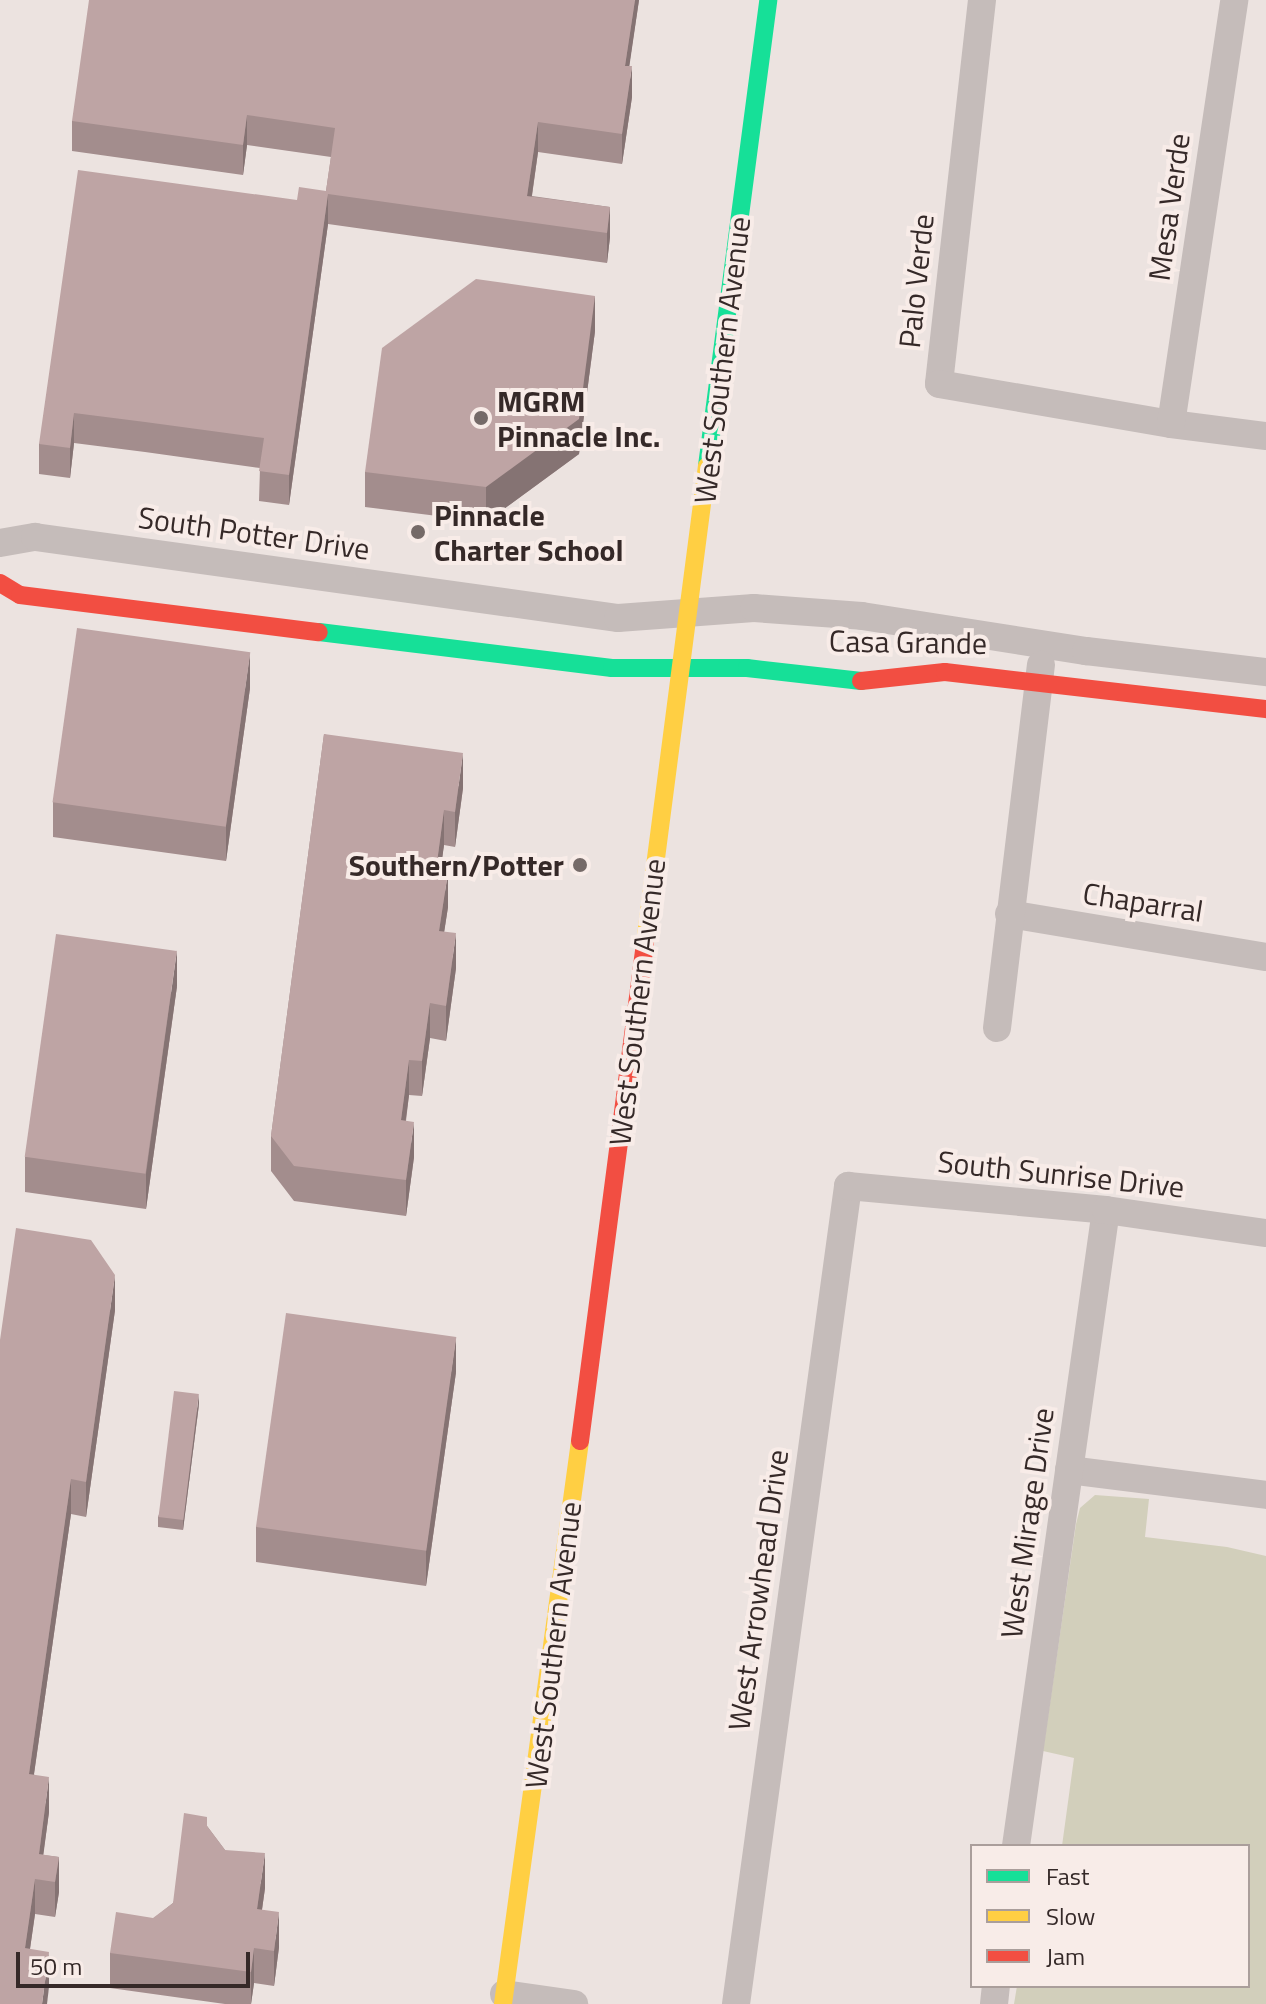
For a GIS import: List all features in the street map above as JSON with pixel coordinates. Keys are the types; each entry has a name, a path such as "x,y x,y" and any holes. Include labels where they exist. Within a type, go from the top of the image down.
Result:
{"main road":[{"name":"West Southern Avenue","path":"504,1999 536,1781 768,0"},
{"path":"0,583 20,595 323,634 612,668 682,668"},
{"name":"Casa Grande","path":"682,668 747,668 859,681 945,672 1266,709"}],"street":[{"name":"Palo Verde","path":"982,0 939,384 1171,424 1266,436"},
{"name":"Mesa Verde","path":"1171,424 1234,0"},
{"name":"South Potter Drive","path":"0,543 35,537 618,618 689,613"},
{"name":"Casa Grande","path":"689,613 754,608 862,616 1044,644 1266,672"},
{"path":"997,1028 1044,644"},
{"name":"Chaparral","path":"1009,914 1266,957"},
{"name":"South Sunrise Drive","path":"848,1186 1106,1210 1266,1233"},
{"name":"West Arrowhead Drive","path":"736,2004 848,1186"},
{"name":"West Mirage Drive","path":"1016,1844 1106,1210"},
{"path":"1069,1470 1266,1495"},
{"path":"504,1999 574,2004"}],"shaded area":[{"path":"1095,1495 1149,1499 1145,1537 1227,1547 1266,1556 1266,2004 1014,2004 1017,1988 1250,1988 1250,1844 1062,1844 1074,1758 1043,1751 1080,1508"}],"building":[{"path":"89,0 635,0 625,66 632,66 622,134 538,122 527,196 610,207 607,233 328,194 289,475 259,471 264,438 74,413 70,448 39,444 78,170 297,200 299,187 326,191 335,128 247,115 243,145 72,121"},
{"name":"MGRM Pinnacle Inc.","path":"476,279 595,296 579,419 486,487 365,472 382,348"},
{"path":"77,628 250,652 226,827 53,802"},
{"path":"324,734 463,753 455,812 444,810 436,870 448,872 439,931 456,933 446,1006 430,1003 422,1061 409,1060 401,1120 414,1122 406,1180 294,1166 271,1136"},
{"path":"56,934 177,951 145,1174 25,1157"},
{"path":"16,1228 91,1240 115,1275 86,1482 71,1479 29,1774 49,1777 39,1854 59,1857 55,1882 35,1879 25,1948 49,1952 42,2004 0,2004 0,1340"},
{"path":"286,1313 456,1337 426,1551 256,1527"},
{"path":"174,1391 199,1394 183,1520 159,1517"},
{"path":"184,1813 207,1817 207,1826 225,1850 265,1853 257,1909 279,1912 274,1951 254,1948 251,1972 110,1953 116,1912 153,1918 173,1903"}],"traffic: fast":[{"path":"707,466 768,0"},
{"path":"319,632 612,668 747,668 861,681"}],"traffic: slow":[{"path":"645,943 707,466"},
{"path":"503,2004 580,1441"}],"traffic: jam":[{"path":"0,583 20,595 319,632"},
{"path":"861,681 945,672 1266,709"},
{"path":"580,1441 645,943"}],"place":[{"name":"MGRM Pinnacle Inc.","path":"481,418"},
{"name":"Pinnacle Charter School","path":"418,532"},
{"name":"Southern/Potter","path":"580,865"}]}
